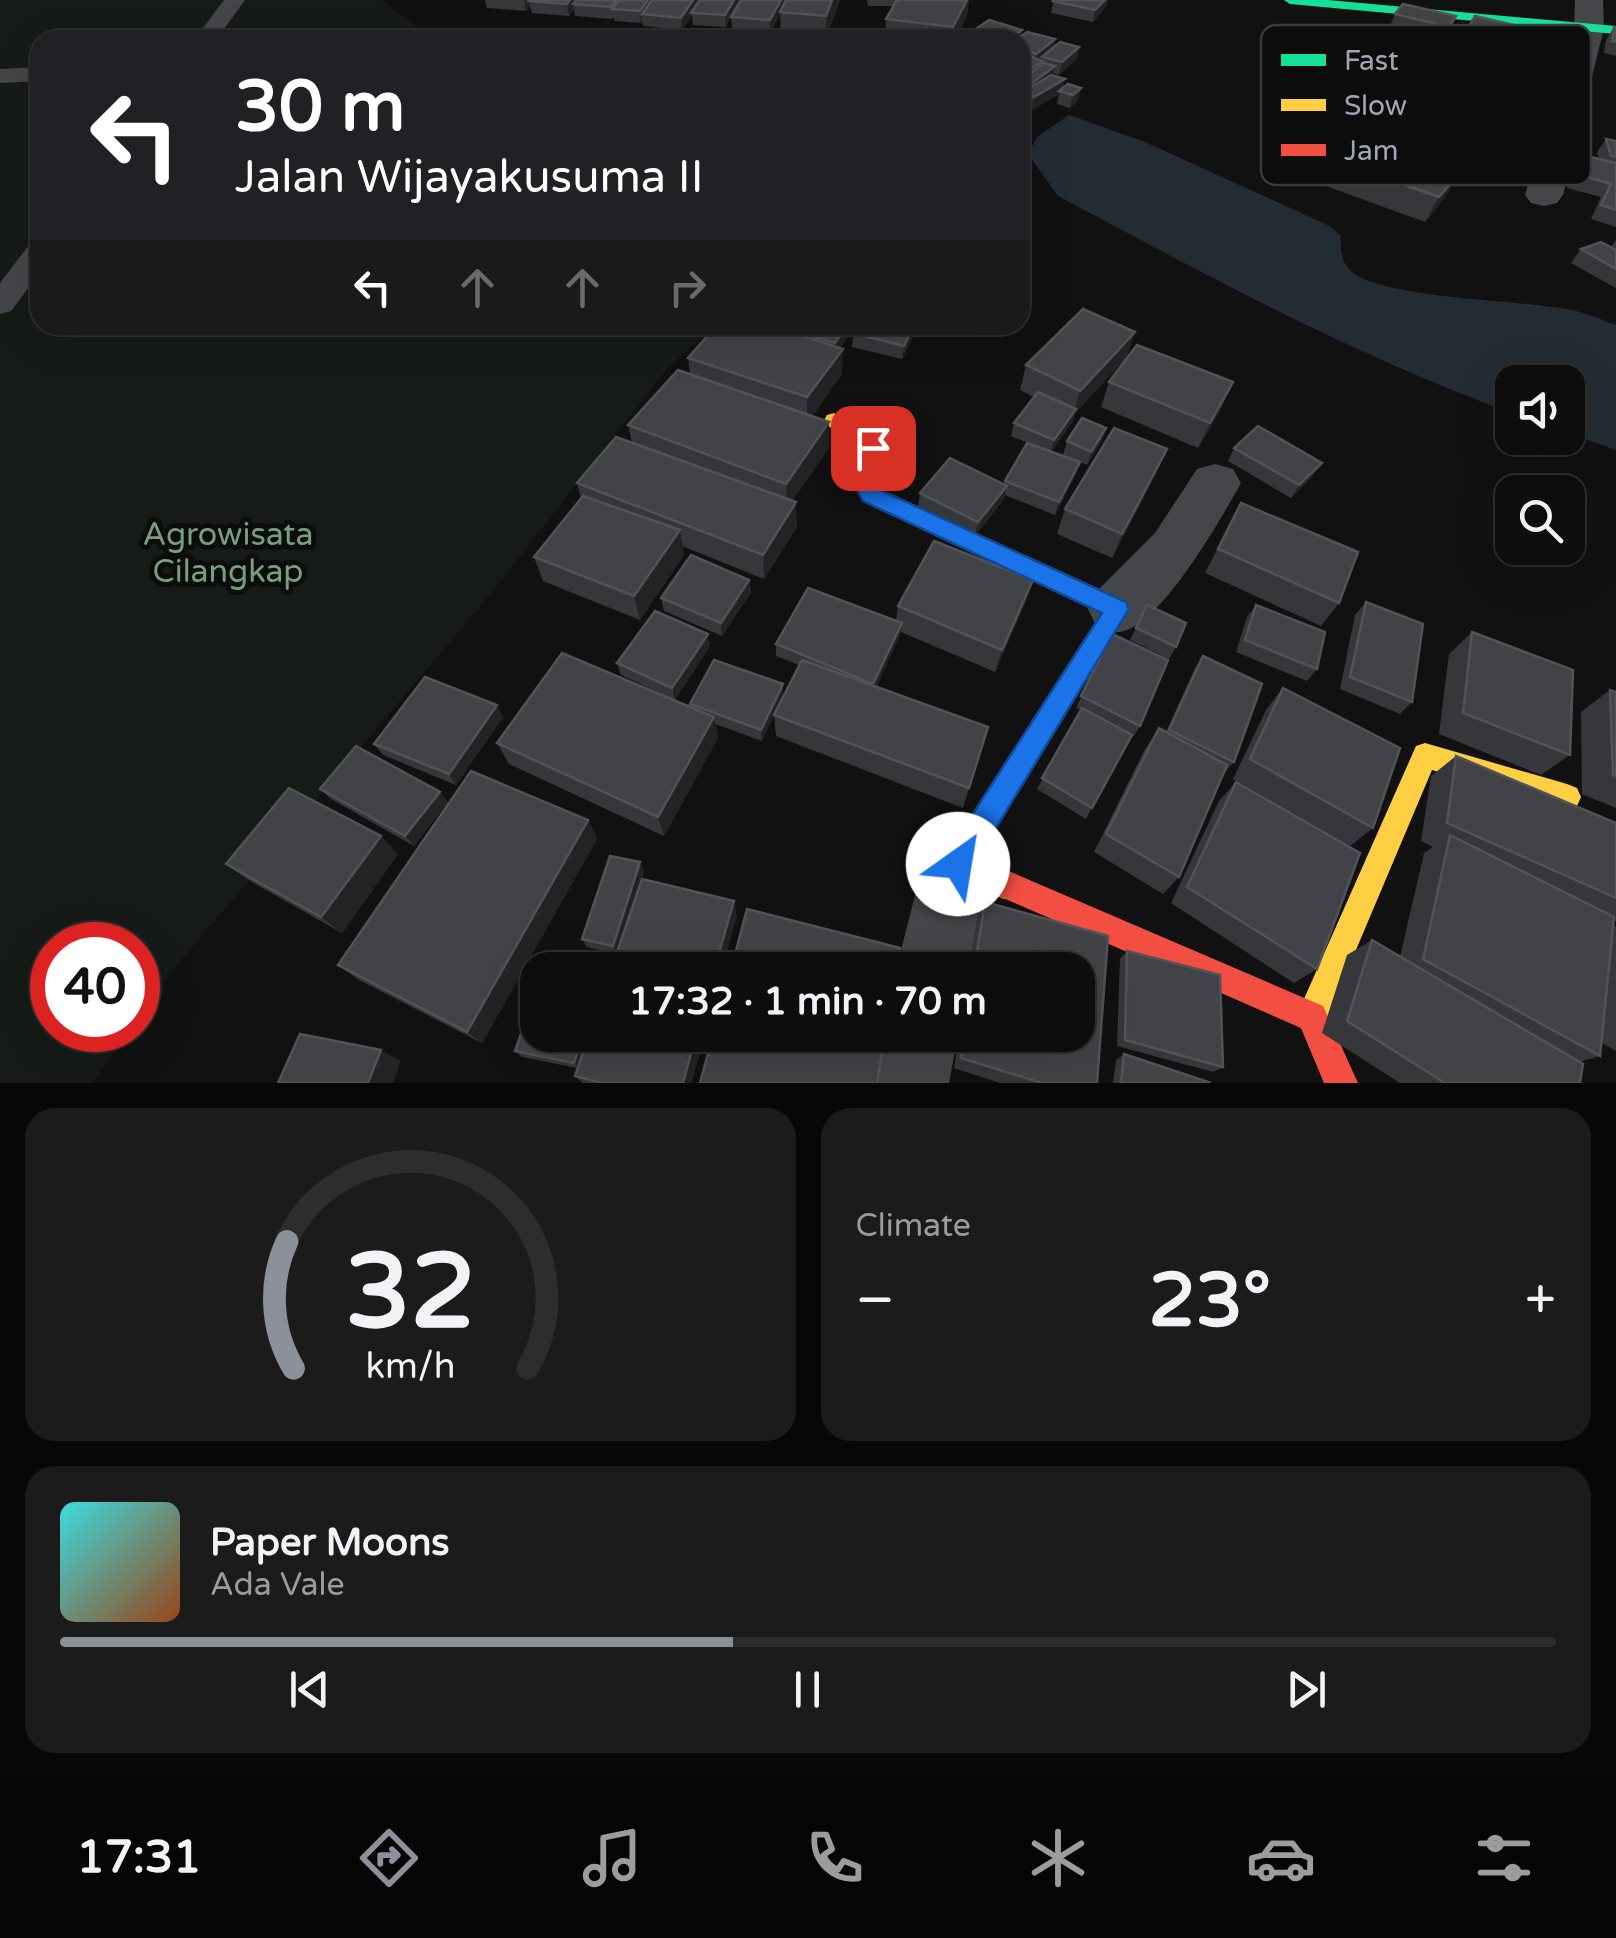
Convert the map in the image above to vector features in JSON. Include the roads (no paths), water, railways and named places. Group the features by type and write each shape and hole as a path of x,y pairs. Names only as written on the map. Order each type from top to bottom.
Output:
{"street":[{"path":"1290,0 1598,19"},
{"path":"1544,195 1547,185"},
{"path":"834,420 873,448 874,456 864,482 870,495 1117,609"},
{"path":"938,952 958,864 1117,609 1176,548 1214,484"},
{"path":"1312,1017 1425,755 1568,797"},
{"path":"958,864 1312,1017 1341,1083"},
{"path":"908,1083 915,1052"}],"lane":[{"path":"212,30 235,0"},
{"path":"0,76 30,74"}],"park label":[{"name":"Agrowisata Cilangkap","path":"228,554"}]}
